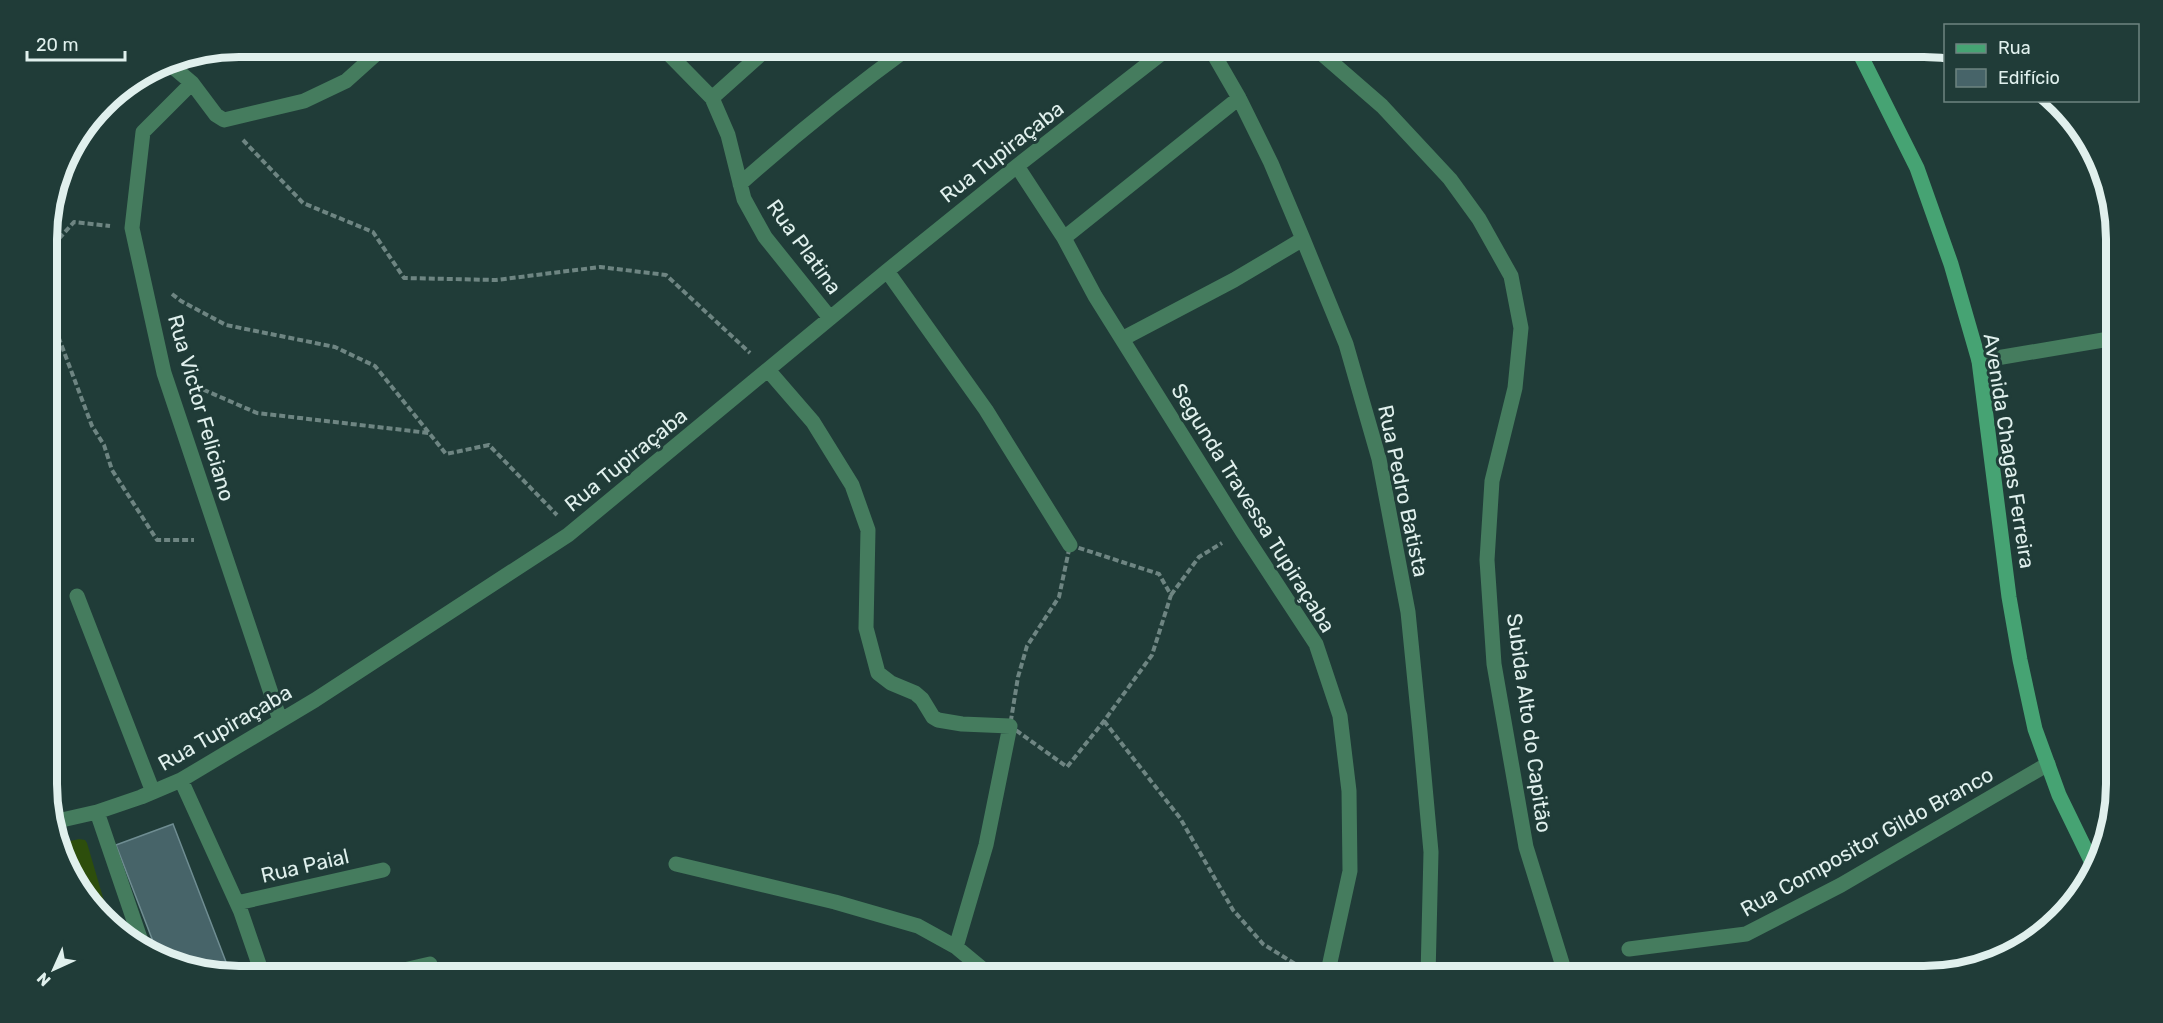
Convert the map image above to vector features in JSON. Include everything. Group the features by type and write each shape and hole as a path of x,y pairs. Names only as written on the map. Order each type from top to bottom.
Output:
{"street":[{"path":"175,69 192,83 216,115 224,120 304,101 346,81 373,57"},
{"name":"Rua Platina","path":"672,57 712,98 728,135 744,199 765,237 830,318"},
{"path":"712,98 758,57"},
{"path":"740,184 800,131 897,57"},
{"name":"Rua Tupiraçaba","path":"61,820 97,812 181,780 280,720 573,531 887,271 1157,57"},
{"name":"Rua Pedro Batista","path":"1215,57 1239,98 1271,163 1346,344 1379,459 1408,612 1431,852 1428,966"},
{"name":"Subida Alto do Capitão","path":"1326,57 1382,106 1450,179 1479,219 1511,276 1521,328 1515,388 1492,481 1487,560 1494,664 1526,847 1563,966"},
{"name":"Avenida Chagas Ferreira","path":"1862,57 1917,168 1985,360 2009,597 2020,660 2035,729 2059,795 2090,858"},
{"name":"Rua Victor Feliciano","path":"192,83 143,132 132,228 164,373 280,720"},
{"path":"1064,238 1239,98"},
{"name":"Segunda Travessa Tupiraçaba","path":"1017,166 1064,238 1095,296 1242,531 1316,644 1340,716 1349,791 1350,871 1329,966"},
{"path":"1122,339 1234,280 1303,239"},
{"path":"887,271 986,410 1070,545"},
{"path":"1985,360 2106,340"},
{"path":"768,370 813,422 852,485 860,507 868,530 866,628 878,673 891,683 915,693 922,699 933,717 938,720 962,724 1010,726 986,845 956,947"},
{"path":"77,596 153,792"},
{"name":"Rua Compositor Gildo Branco","path":"1629,949 1746,934 1841,885 2048,764"},
{"path":"181,780 237,903 259,966"},
{"path":"97,812 139,936"},
{"path":"676,864 835,902 918,926 956,947 979,966"},
{"name":"Rua Paial","path":"237,903 383,870"},
{"path":"421,966 430,964"}],"path":[{"path":"224,120 303,203 373,232 404,278 496,280 600,267 666,275 768,370"},
{"path":"57,241 74,222 132,228"},
{"path":"141,267 181,301 226,325 335,348 375,366 446,454 489,445 573,531"},
{"path":"57,333 92,426 104,446 112,470 157,540 218,540"},
{"path":"164,373 257,413 429,433"},
{"path":"1171,595 1159,574 1070,545 1059,597 1027,646 1018,676 1010,726 1067,767 1152,655 1171,595 1199,556 1242,531"},
{"path":"1104,721 1180,818 1233,910 1263,944 1299,966"}],"green space":[{"path":"79,839 87,843 106,908 81,875 67,842"}],"building":[{"path":"173,824 228,966 203,963 154,945 116,845"}]}
